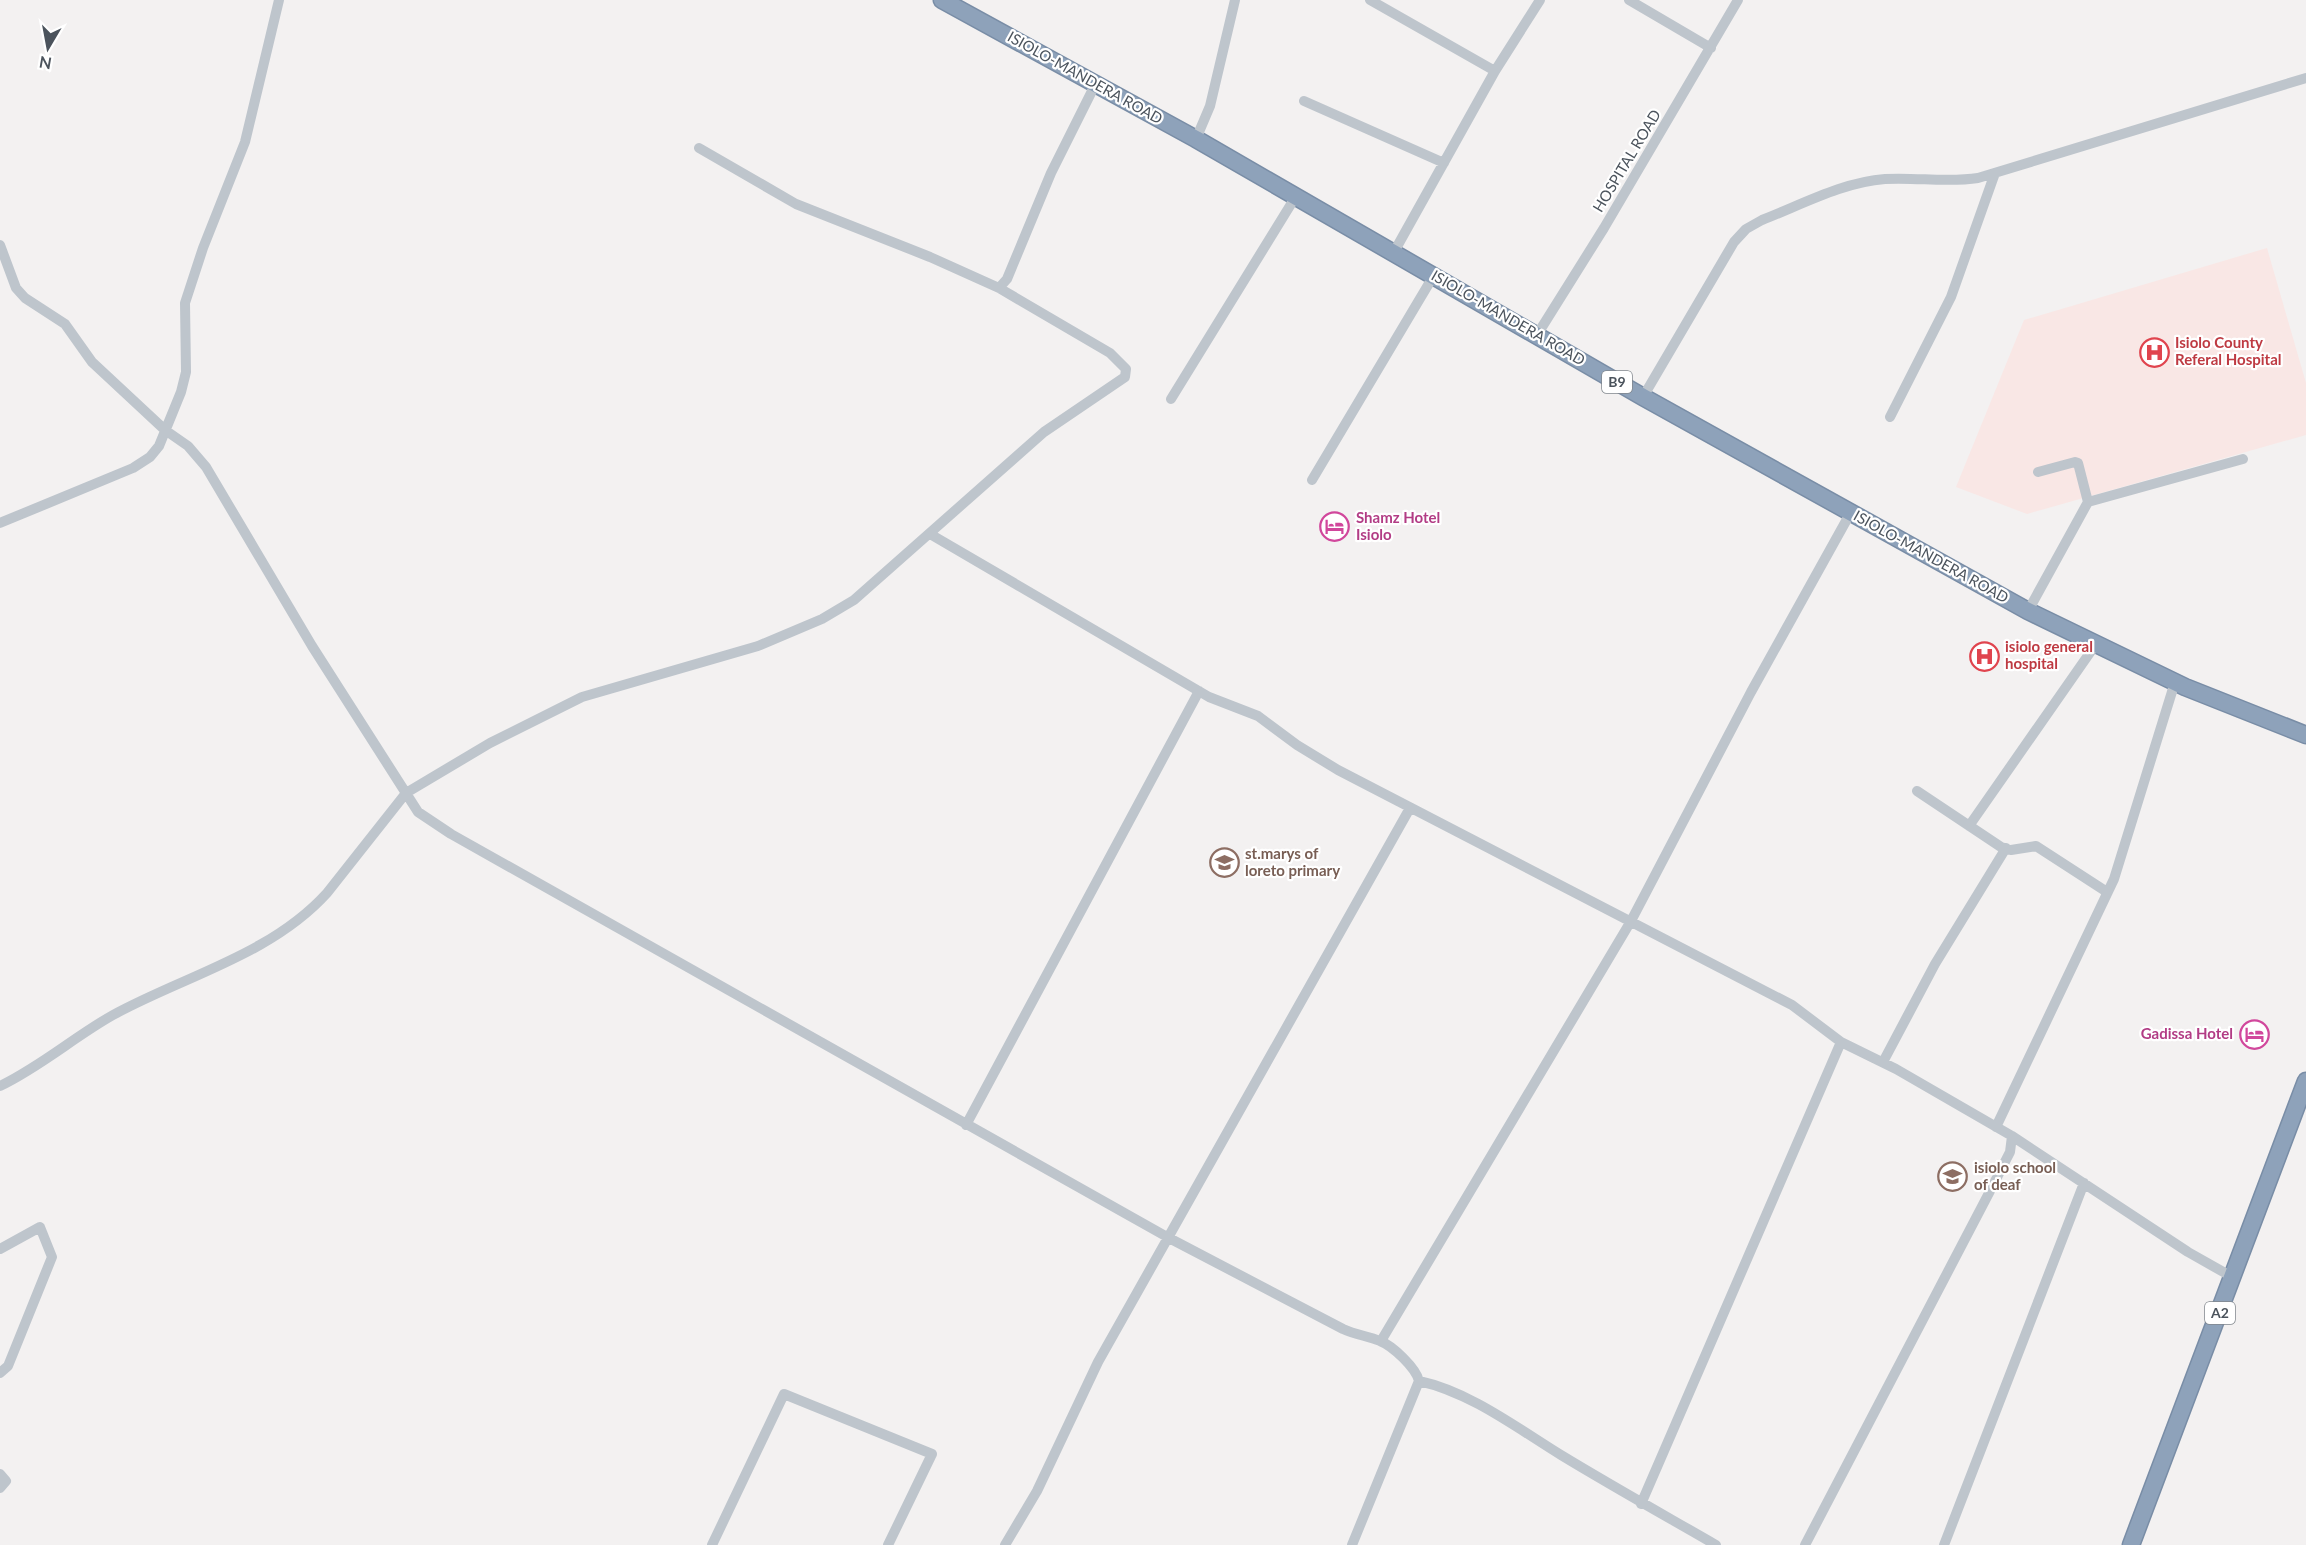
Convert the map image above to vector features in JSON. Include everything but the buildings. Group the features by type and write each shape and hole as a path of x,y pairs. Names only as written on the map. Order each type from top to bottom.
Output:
{"highway":[{"name":"ISIOLO-MANDERA ROAD","path":"942,0 962,5 1643,397 2028,611 2175,682 2306,735"},
{"name":"A2","path":"2132,1545 2306,1081"}],"street":[{"path":"0,523 133,468 150,457 159,446 186,372 185,303 203,248 244,142 279,0"},
{"path":"1196,139 1210,106 1235,0"},
{"path":"1370,0 1495,71"},
{"path":"1394,252 1495,71 1540,0"},
{"path":"1629,0 1711,48"},
{"name":"HOSPITAL ROAD","path":"1537,335 1711,48 1737,0"},
{"path":"1643,397 1734,242 1746,229 1806,203 1864,182 1903,178 1954,182 1995,173 2306,78"},
{"path":"999,288 1007,279 1051,173 1096,83"},
{"path":"1304,101 1444,163"},
{"path":"0,1086 112,1015 227,961 282,930 314,908 406,793 490,743 582,697 735,653 822,619 854,600 1044,432 1121,381 1127,374 1126,369 1110,353 999,288 930,256 796,204 699,148"},
{"path":"1890,417 1951,297 1995,173"},
{"path":"1171,399 1296,196"},
{"path":"0,245 16,288 25,298 65,324 92,362 165,430 188,446 206,467 318,656 418,812 451,834 1169,1238 1343,1329 1361,1337 1381,1341 1406,1362 1419,1382 1446,1388 1489,1411 1641,1504 1716,1545"},
{"path":"1312,480 1434,275"},
{"path":"2088,502 2243,459"},
{"path":"2028,611 2088,502 2078,464 2075,462 2038,472"},
{"path":"1381,1341 1631,921 1751,692 1851,512"},
{"path":"930,534 1200,691 1229,706 1257,716 1311,754 1410,808 1792,1005 1841,1042 1883,1062 2012,1136 2188,1252 2234,1278"},
{"path":"1969,826 2096,644"},
{"path":"1996,1127 2107,892 2175,682"},
{"path":"966,1125 1200,691"},
{"path":"1917,791 2006,848 2036,846 2107,892"},
{"path":"1005,1545 1037,1491 1098,1362 1410,808"},
{"path":"1883,1062 1935,964 2006,848"},
{"path":"1641,1504 1841,1042"},
{"path":"1805,1545 2010,1152 2012,1136"},
{"path":"1944,1545 2084,1183"},
{"path":"0,1249 40,1227 52,1257 8,1366 0,1373"},
{"path":"1352,1545 1419,1382"},
{"path":"712,1545 784,1394 932,1454 888,1545"},
{"path":"0,1474 6,1481 0,1488"}],"shaded area":[{"name":"Isiolo County Referal Hospital","path":"2267,248 2306,383 2306,435 2027,514 1956,487 2024,320"}],"place":[{"name":"Isiolo County Referal Hospital","path":"2154,352"},
{"name":"Shamz Hotel Isiolo","path":"1335,527"},
{"name":"isiolo general hospital","path":"1984,656"},
{"name":"st.marys of loreto primary","path":"1224,863"},
{"name":"Gadissa Hotel","path":"2254,1034"},
{"name":"isiolo school of deaf","path":"1953,1177"}]}
